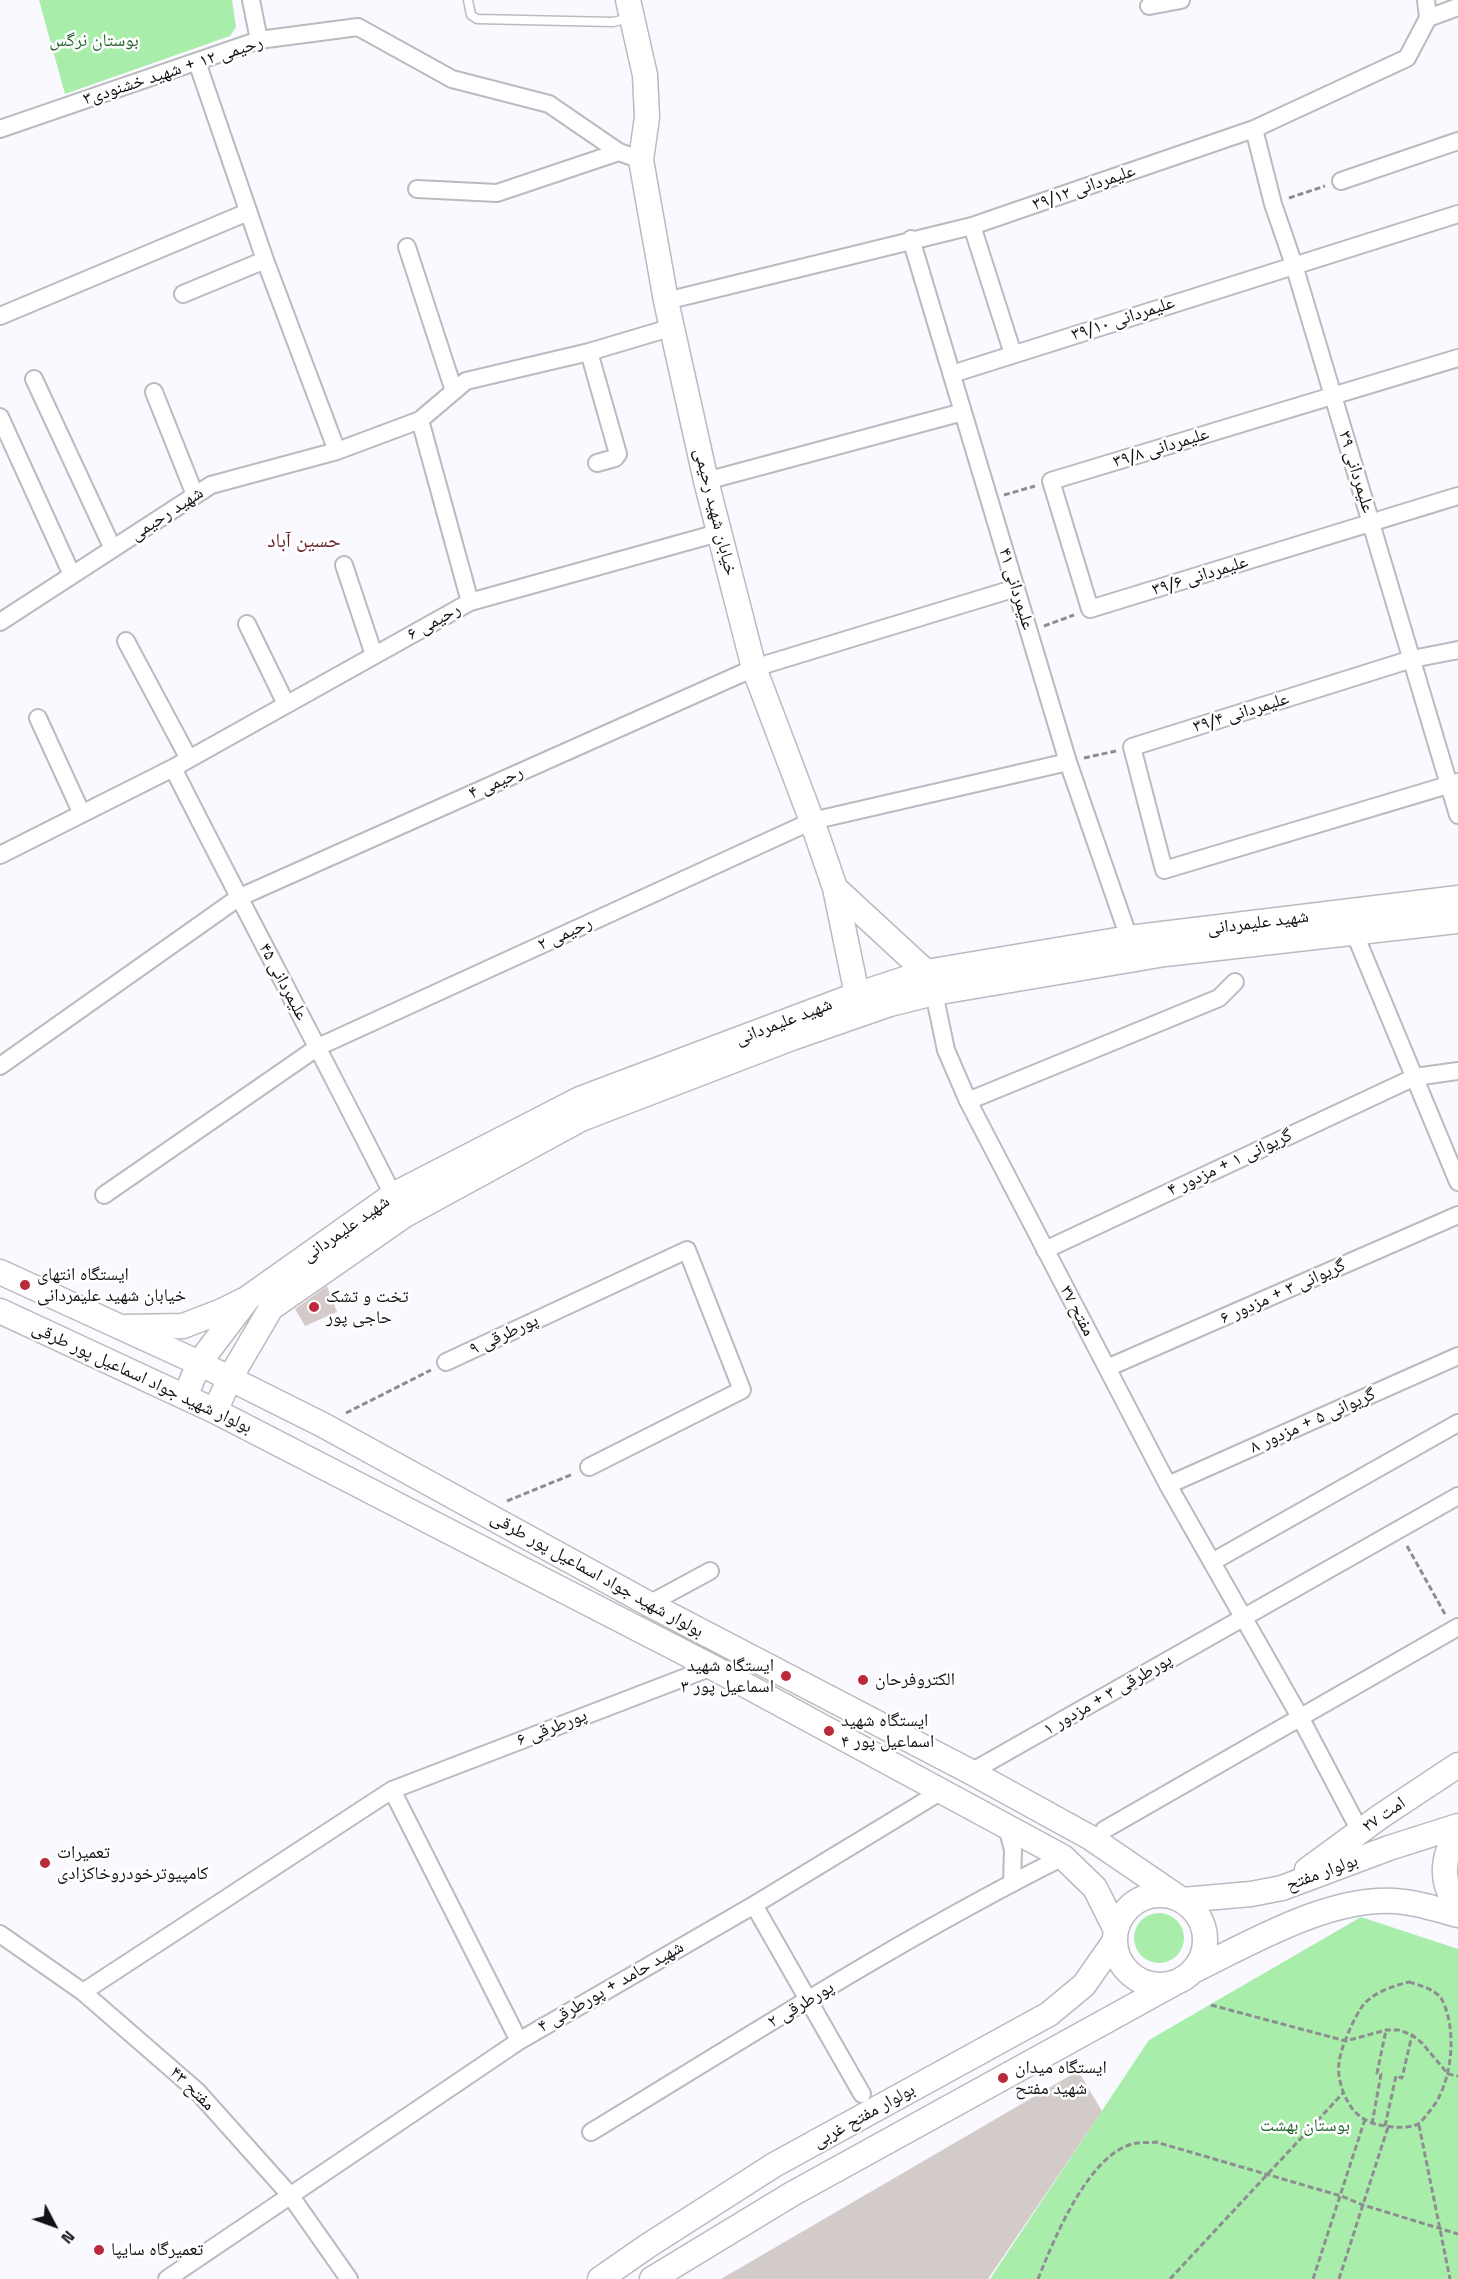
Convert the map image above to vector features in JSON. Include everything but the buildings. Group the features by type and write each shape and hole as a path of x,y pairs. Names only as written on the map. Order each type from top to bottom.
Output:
{"main road":[{"name":"خیابان شهید رحیمی","path":"630,8 645,75 647,117 630,156 673,327 718,533 754,668 835,888 859,1004"},
{"path":"835,888 930,983"},
{"name":"شهید علیمردانی","path":"185,1397 199,1363 249,1297 399,1205 581,1119 859,1004 930,983 1130,949 1165,954 1352,922 1458,898"},
{"name":"شهید علیمردانی","path":"1352,922 1458,921"},
{"name":"شهید علیمردانی","path":"215,1411 230,1378 272,1308 399,1205"},
{"name":"بولوار شهید جواد اسماعیل پور طرقی","path":"0,1272 199,1363 323,1425 649,1604 971,1772 1091,1838 1182,1900"},
{"path":"116,1327 183,1326 222,1311 249,1297"},
{"name":"بولوار شهید جواد اسماعیل پور طرقی","path":"0,1311 215,1411 712,1667 1063,1857 1095,1888 1115,1936"},
{"name":"امت ۲۷","path":"1282,1888 1458,1765"},
{"name":"بولوار مفتح","path":"1182,1900 1251,1894 1282,1888 1389,1848 1458,1826"},
{"path":"1458,1834 1449,1849 1444,1870 1452,1898 1458,1906"},
{"path":"1159,1894 1182,1900 1199,1916 1206,1938 1200,1962 1183,1977 1162,1986 1139,1981 1121,1964 1115,1936 1120,1919 1136,1901 1159,1894"},
{"name":"بولوار مفتح","path":"1183,1977 1273,1932 1326,1911 1367,1902 1403,1901 1458,1915"},
{"name":"بولوار مفتح غربی","path":"600,2279 774,2165 1049,2014 1084,1986 1115,1936"},
{"name":"بولوار مفتح غربی","path":"652,2279 792,2194 1183,1977"}],"street":[{"path":"251,0 259,40"},
{"path":"1149,6 1181,0"},
{"path":"1426,0 1428,18 1458,7"},
{"name":"علیمردانی ۳۹/۱۲","path":"666,301 911,239 972,226 1254,129 1407,57 1428,18"},
{"name":"رحیمی ۱۲ + شهید خشنودی۳","path":"0,129 259,40 358,27 452,79 549,104 630,156"},
{"path":"197,62 265,260 337,451"},
{"name":"علیمردانی ۳۹","path":"1254,129 1273,204 1294,265 1412,659 1453,784 1458,814"},
{"path":"1341,181 1458,141"},
{"path":"417,189 497,193 630,156"},
{"path":"0,316 248,212"},
{"name":"علیمردانی ۳۹/۱۰","path":"952,374 1458,214"},
{"path":"972,226 1013,354"},
{"name":"علیمردانی ۴۱","path":"911,239 1068,762 1130,949"},
{"path":"407,247 454,391"},
{"path":"183,294 265,260"},
{"name":"شهید رحیمی","path":"1,618 212,485 337,451 420,420 466,381 589,352 673,327"},
{"path":"589,352 618,454 615,458 597,463"},
{"name":"علیمردانی ۳۹/۸","path":"1052,481 1458,358"},
{"path":"34,379 113,549"},
{"path":"154,392 195,495"},
{"path":"706,481 963,412"},
{"path":"0,417 72,575"},
{"path":"420,420 470,602"},
{"path":"1052,481 1090,609"},
{"name":"علیمردانی ۳۹/۶","path":"1090,609 1458,496"},
{"name":"رحیمی ۶","path":"0,855 173,768 470,602 718,533"},
{"path":"344,565 374,655"},
{"name":"رحیمی ۴","path":"0,1066 238,898 754,668 1016,588"},
{"path":"247,624 286,704"},
{"path":"126,641 189,759"},
{"name":"علیمردانی ۳۹/۴","path":"1132,747 1412,659 1458,650"},
{"path":"38,718 82,814"},
{"path":"1132,747 1164,870 1453,784"},
{"name":"رحیمی ۲","path":"104,1195 318,1047 812,821 1068,762"},
{"name":"علیمردانی ۴۵","path":"173,768 238,898 399,1205"},
{"path":"1352,922 1458,1182"},
{"path":"968,1101 1219,998 1234,982"},
{"name":"مفتح ۳۷","path":"930,983 946,1050 968,1101 1168,1485 1300,1717 1360,1832"},
{"name":"گریوانی ۱ + مزدور ۴","path":"1045,1250 1415,1077 1458,1071"},
{"name":"گریوانی ۳ + مزدور ۶","path":"1107,1368 1458,1215"},
{"name":"پورطرقی ۹","path":"446,1362 687,1250 742,1390 589,1467"},
{"name":"گریوانی ۵ + مزدور ۸","path":"1168,1485 1458,1356"},
{"path":"1212,1562 1458,1423"},
{"name":"پورطرقی ۳ + مزدور ۱","path":"971,1772 1458,1496"},
{"path":"649,1604 710,1571"},
{"path":"1104,1830 1456,1628"},
{"name":"پورطرقی ۶","path":"83,1992 392,1790 712,1667"},
{"path":"392,1790 519,2041"},
{"name":"شهید حامد + پورطرقی ۴","path":"167,2279 519,2041 754,1905 940,1792"},
{"path":"1007,1827 1013,1850 1012,1882"},
{"name":"پورطرقی ۲","path":"591,2132 808,2000 1012,1882 1063,1857"},
{"path":"754,1905 862,2094"},
{"name":"مفتح ۴۳","path":"0,1934 83,1992 197,2091 290,2195 349,2279"}],"lane":[{"path":"468,0 471,15 477,19 613,22 630,8"}],"path":[{"path":"1273,204 1341,181"},
{"path":"990,500 1052,481"},
{"path":"1029,632 1090,609"},
{"path":"1068,762 1132,747"},
{"path":"323,1425 446,1362"},
{"path":"480,1511 589,1467"},
{"path":"1398,1530 1456,1628"},
{"path":"1409,1982 1423,1986 1441,1997 1453,2023 1453,2053 1448,2074 1445,2088 1435,2106 1418,2124 1404,2127 1387,2126 1372,2124 1354,2112 1347,2101 1340,2081 1339,2062 1346,2041 1365,2004 1388,1988 1409,1982"},
{"path":"1211,2005 1346,2041 1386,2030 1399,2030 1412,2035 1434,2055 1448,2074 1458,2076"},
{"path":"1372,2124 1382,2074 1377,2073 1386,2030"},
{"path":"1339,2279 1387,2126 1396,2076 1402,2078 1412,2035"},
{"path":"1170,2279 1265,2174 1344,2092"},
{"path":"1314,2279 1365,2119"},
{"path":"1418,2124 1450,2279"},
{"path":"1038,2279 1055,2235 1095,2170 1116,2153 1136,2143 1156,2142 1341,2196 1458,2234"}],"green space":[{"name":"بوستان نرگس","path":"39,0 232,0 236,27 230,36 65,94"},
{"path":"1154,1913 1164,1913 1177,1920 1184,1933 1184,1943 1177,1956 1164,1963 1154,1963 1145,1959 1138,1952 1134,1943 1134,1933 1138,1924 1145,1917"},
{"name":"بوستان بهشت","path":"1361,1917 1458,1949 1458,2279 990,2279 1149,2040"}],"place":[{"name":"ایستگاه انتهای خیابان شهید علیمردانی","path":"25,1285"},
{"name":"تخت و تشک حاجی پور","path":"314,1307"},
{"name":"ایستگاه شهید اسماعیل پور ۳","path":"786,1676"},
{"name":"الکتروفرحان","path":"863,1680"},
{"name":"ایستگاه شهید اسماعیل پور ۴","path":"829,1731"},
{"name":"تعمیرات کامپیوترخودروخاکزادی","path":"45,1863"},
{"name":"ایستگاه میدان شهید مفتح","path":"1003,2078"},
{"name":"تعمیرگاه سایپا","path":"99,2250"}],"district":[{"name":"حسین آباد","path":"304,542"}]}
